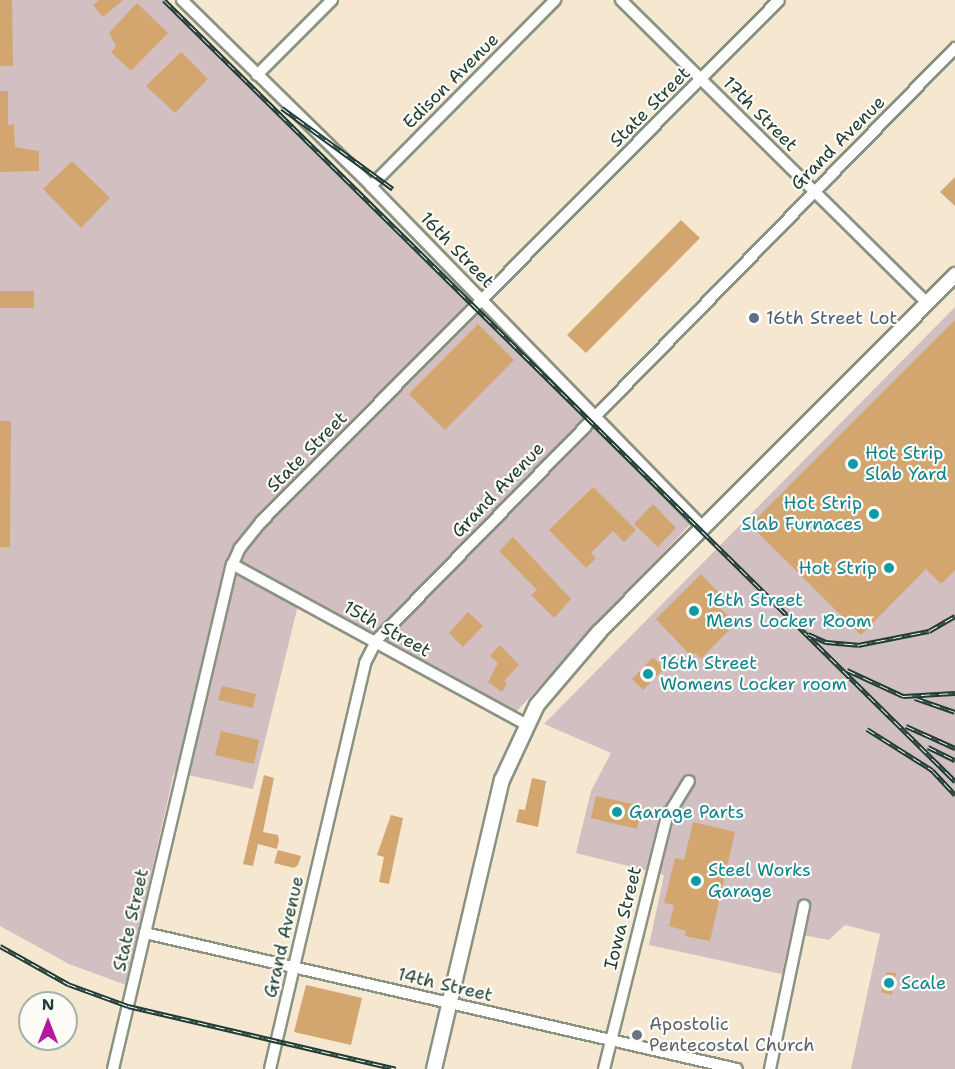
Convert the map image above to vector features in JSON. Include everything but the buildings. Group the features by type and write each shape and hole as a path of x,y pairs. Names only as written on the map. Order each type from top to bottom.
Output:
{"main road":[{"path":"434,1069 502,780 525,724 572,662 955,275"}],"street":[{"name":"16th Street","path":"182,0 371,186 704,528"},
{"path":"257,75 332,0"},
{"name":"Edison Avenue","path":"371,186 555,0"},
{"name":"17th Street","path":"621,0 927,303"},
{"name":"State Street","path":"113,1069 232,564 255,528 779,0"},
{"name":"Grand Avenue","path":"270,1069 365,663 376,641 594,414 955,48"},
{"name":"15th Street","path":"232,564 525,724"},
{"name":"Iowa Street","path":"604,1069 667,817 689,781"},
{"path":"770,1069 804,906"},
{"name":"14th Street","path":"145,933 737,1069"}],"shaded area":[{"path":"0,0 167,0 693,521 516,712 301,593 253,789 174,772 126,985 69,964 0,926"},
{"path":"955,307 955,1069 851,1069 880,934 845,925 829,940 791,933 782,974 649,945 664,875 576,853 591,791 611,753 544,724"}],"railway":[{"path":"164,0 955,781"},
{"path":"282,108 393,189"},
{"path":"808,634 826,642 858,645 929,631 955,616"},
{"path":"847,670 903,696 955,693"},
{"path":"915,698 955,712"},
{"path":"906,726 955,748"},
{"path":"867,729 932,770 955,795"},
{"path":"928,747 955,760"},
{"path":"0,946 68,984 128,1006 396,1069"}],"place":[{"name":"16th Street Lot","path":"754,318"},
{"name":"Hot Strip Slab Yard","path":"853,464"},
{"name":"Hot Strip Slab Furnaces","path":"874,514"},
{"name":"Hot Strip","path":"889,568"},
{"name":"16th Street Mens Locker Room","path":"694,611"},
{"name":"16th Street Womens Locker room","path":"648,674"},
{"name":"Garage Parts","path":"617,812"},
{"name":"Steel Works Garage","path":"696,881"},
{"name":"Scale","path":"889,983"},
{"name":"Apostolic Pentecostal Church","path":"637,1035"}]}
